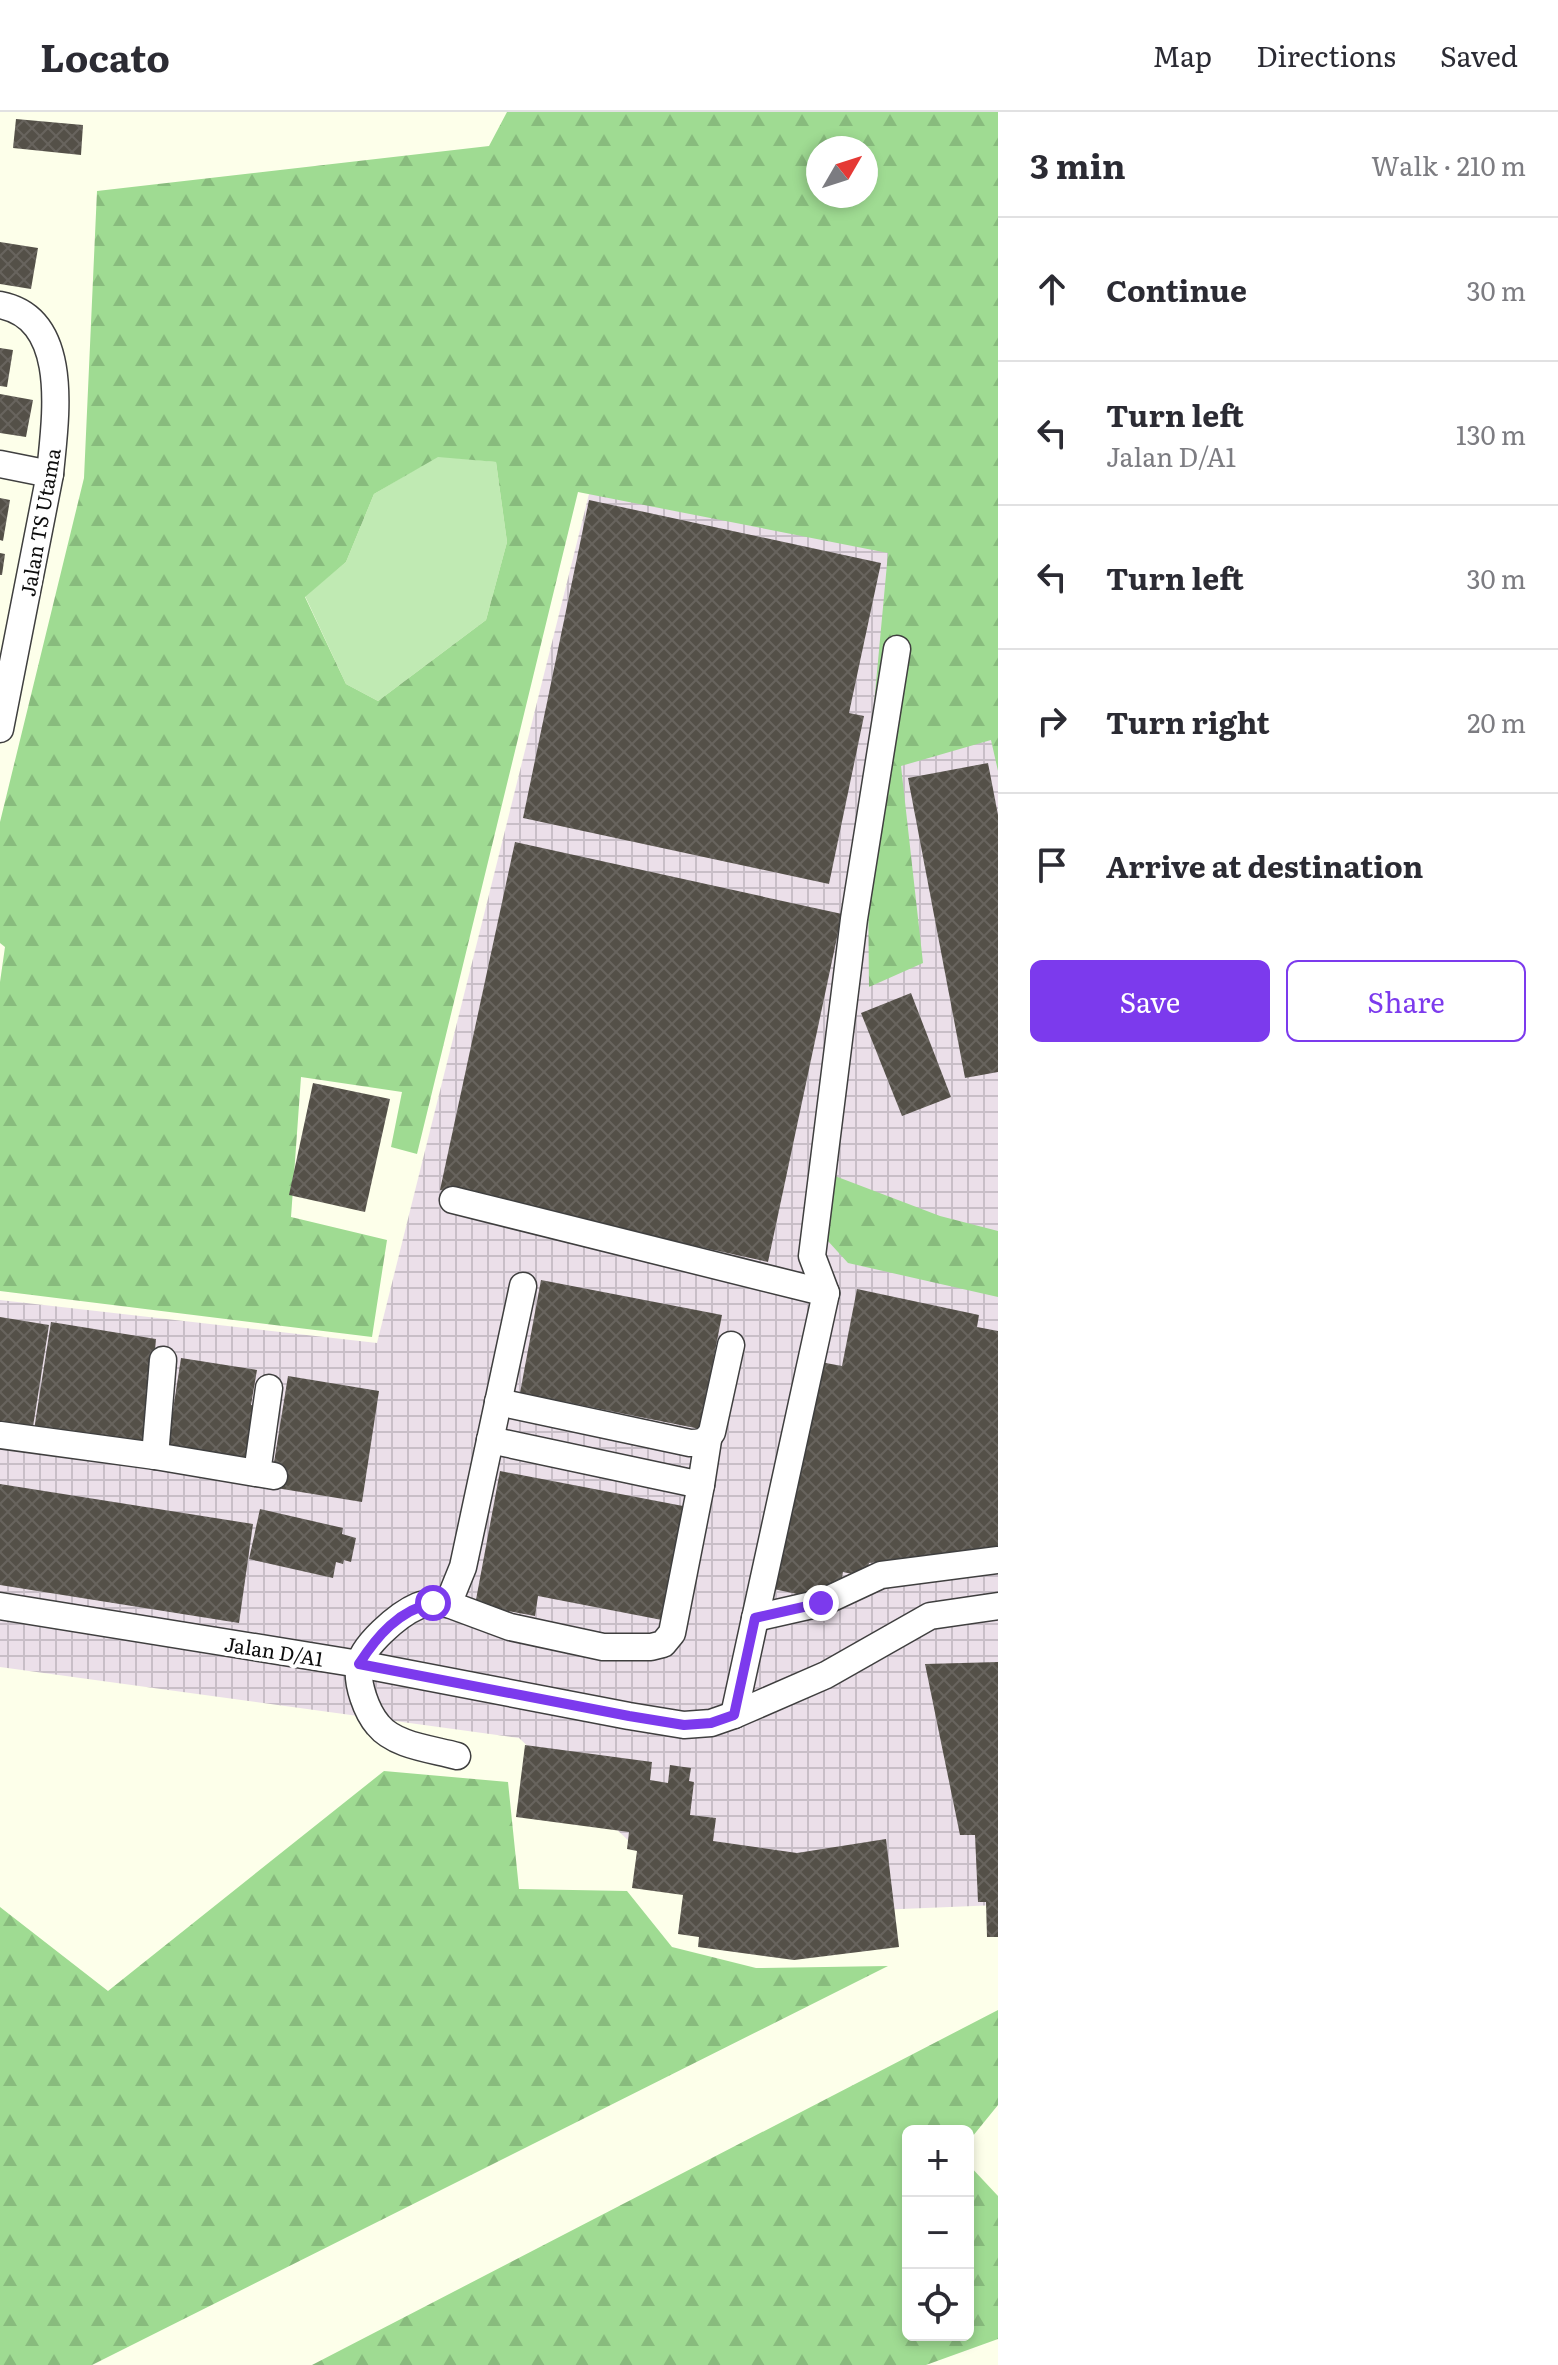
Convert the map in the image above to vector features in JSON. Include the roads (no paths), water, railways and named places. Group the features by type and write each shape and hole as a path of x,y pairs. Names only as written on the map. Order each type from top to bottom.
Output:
{"street":[{"name":"Jalan TS Utama","path":"0,305 20,310 31,318 48,347 53,369 54,431 50,474 10,628 0,729"},
{"path":"0,464 50,474"},
{"path":"734,1715 826,1293 812,1256 854,919 897,649"},
{"path":"453,1200 826,1293"},
{"path":"448,1604 463,1567 523,1286"},
{"path":"457,1756 403,1742 378,1726 360,1687 359,1664 375,1639 417,1606 433,1603 448,1604 510,1627 603,1647 663,1644 672,1633 708,1440 731,1345"},
{"path":"155,1456 163,1360"},
{"path":"0,1435 265,1475 269,1388"},
{"path":"498,1402 690,1443 708,1440"},
{"path":"490,1440 701,1485"},
{"path":"755,1618 821,1603 881,1575 998,1560"},
{"name":"Jalan D/A1","path":"0,1606 359,1664 684,1725 711,1723 734,1715 826,1675 930,1616 998,1606"}]}
